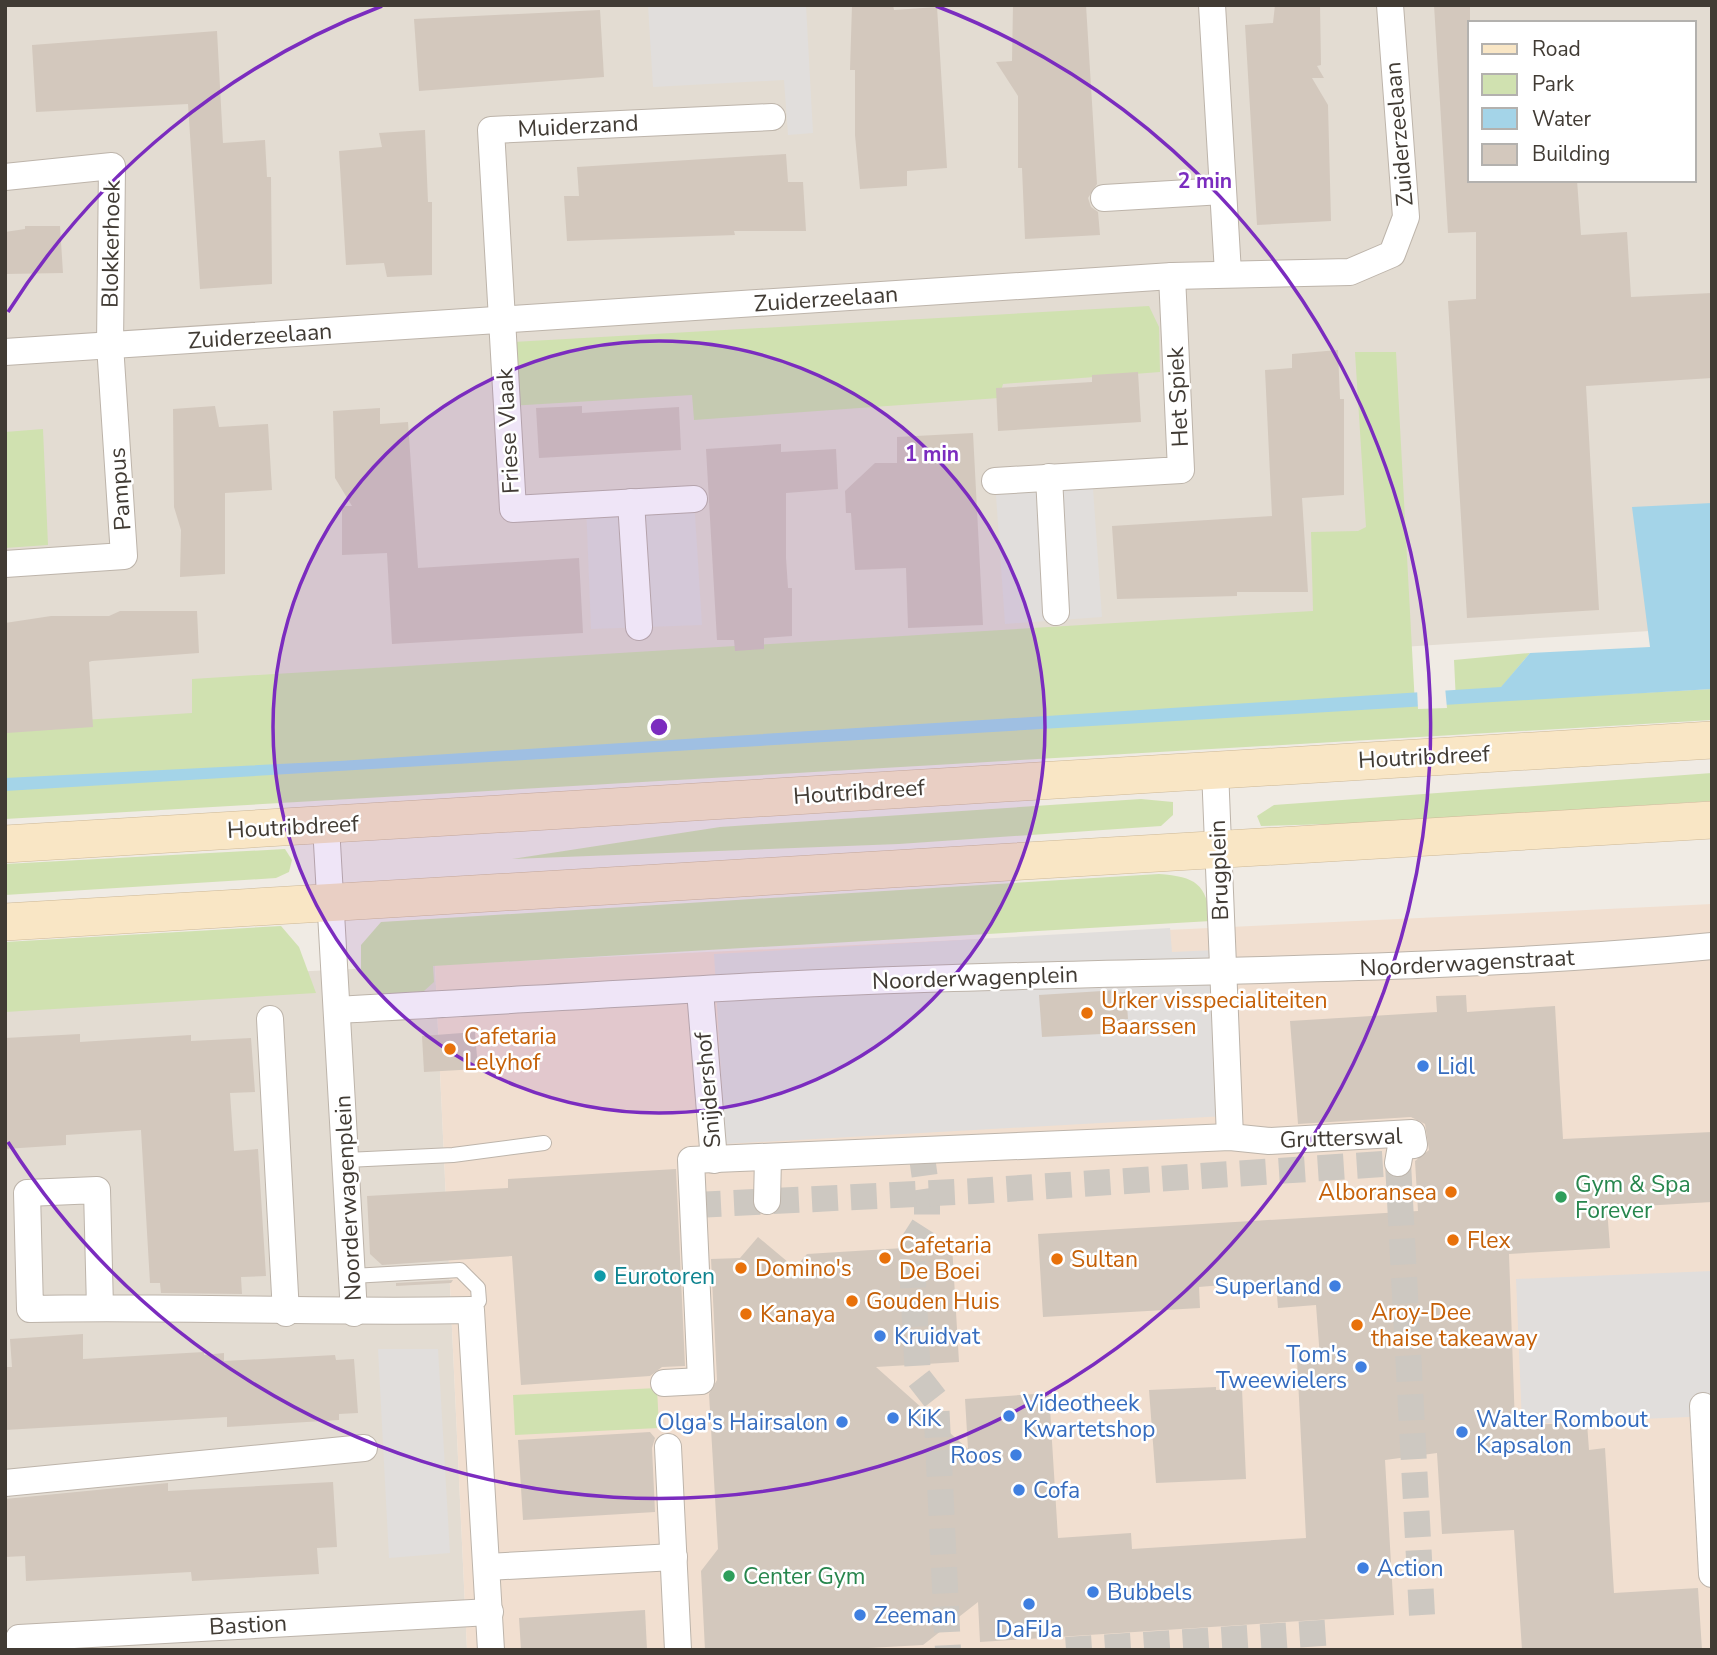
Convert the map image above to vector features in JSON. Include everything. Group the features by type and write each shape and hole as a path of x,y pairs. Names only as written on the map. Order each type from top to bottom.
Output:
{"main road":[{"name":"Houtribdreef","path":"5,844 1712,740"},
{"path":"5,922 1712,820"}],"street":[{"path":"1212,5 1228,273"},
{"name":"Zuiderzeelaan","path":"5,352 1172,276 1350,272 1392,254 1406,217 1390,5"},
{"name":"Muiderzand","path":"501,320 491,130 772,117"},
{"name":"Blokkerhoek","path":"5,177 112,166 110,345"},
{"path":"1104,198 1223,191"},
{"name":"Het Spiek","path":"995,481 1181,470 1172,276"},
{"name":"Friese Vlaak","path":"501,320 513,509 694,499"},
{"name":"Pampus","path":"5,564 124,556 110,345"},
{"path":"1049,477 1056,612"},
{"path":"631,502 639,627"},
{"name":"Brugplein","path":"1215,770 1223,970"},
{"name":"Noorderwagenplein","path":"326,826 354,1313 475,1306"},
{"name":"Noorderwagenstraat","path":"1223,970 1364,968 1608,956 1712,946"},
{"path":"714,1160 1230,1136 1223,970"},
{"name":"Noorderwagenplein","path":"338,1010 946,978 1223,970"},
{"name":"Snijdershof","path":"664,1383 701,1381 691,1160 714,1160 700,991"},
{"path":"270,1019 286,1313"},
{"name":"Grutterswal","path":"1230,1136 1269,1141 1412,1133 1414,1145 1401,1146 1398,1163"},
{"path":"767,1201 768,1157"},
{"path":"100,1308 97,1190 27,1194 30,1309 354,1313"},
{"path":"475,1306 491,1650"},
{"path":"1703,1406 1712,1574"},
{"path":"668,1447 678,1650"},
{"path":"5,1483 363,1448"},
{"path":"487,1567 674,1557"},
{"name":"Bastion","path":"20,1650 19,1637 490,1612"}],"lane":[{"path":"346,1160 453,1155 544,1143"},
{"path":"352,1276 460,1270 478,1289 475,1306"}],"shaded area":[{"path":"5,5 1712,5 1712,627 5,737"},
{"path":"648,5 806,5 813,133 788,135 784,80 653,87"},
{"path":"1092,474 1102,617 1005,624 995,481"},
{"path":"694,499 702,625 591,629 586,504"},
{"path":"1712,904 1712,1650 467,1650 435,965"},
{"path":"1170,928 1172,952 1216,950 1225,1116 725,1144 714,954"},
{"path":"435,965 467,1650 5,1650 5,986"},
{"path":"1712,1271 1712,1416 1522,1424 1516,1279"},
{"path":"378,1349 438,1349 450,1553 389,1558"}],"green space":[{"path":"1149,306 1159,327 1160,372 1003,384 999,398 694,420 692,395 509,406 513,342"},
{"path":"1355,352 1396,352 1415,705 1456,702 1454,660 1530,653 1490,701 1712,689 1712,720 5,819 5,725 192,713 192,679 1313,611 1311,532 1358,531 1366,527"},
{"path":"43,429 48,545 5,548 5,432"},
{"path":"1712,773 1712,801 1366,823 1261,826 1257,816 1274,805"},
{"path":"1141,799 1173,802 1173,815 1161,826 899,844 512,859 720,827"},
{"path":"285,849 292,860 289,872 276,878 5,895 5,864"},
{"path":"1159,874 1182,877 1197,884 1206,898 1211,921 433,966 434,982 415,999 380,995 361,970 361,945 381,922"},
{"path":"281,926 299,947 316,993 5,1012 5,942"},
{"path":"657,1388 659,1428 515,1435 513,1395"}],"water":[{"path":"1712,503 1712,689 5,791 5,778 339,761 1501,687 1530,653 1650,647 1632,507"}],"pier":[{"path":"1445,687 1447,708 1418,709 1417,688"}],"building":[{"path":"852,5 893,5 894,10 937,7 947,168 907,171 907,186 860,189 855,135 855,70 850,70"},
{"path":"1013,5 1086,5 1097,184 1088,198 1091,207 1098,212 1100,235 1025,239 1022,168 1018,168 1018,96 996,62 1012,61"},
{"path":"1275,5 1320,5 1321,65 1317,66 1324,78 1312,78 1328,105 1331,221 1257,225 1245,25 1273,23"},
{"path":"1434,5 1470,5 1468,182 1577,182 1581,235 1627,232 1631,297 1712,293 1712,378 1586,386 1599,610 1467,618 1448,301 1476,299 1476,232 1448,233"},
{"path":"600,10 604,77 419,91 414,19"},
{"path":"217,31 223,143 265,140 267,177 271,177 272,284 200,289 188,104 36,112 32,45"},
{"path":"425,130 428,202 432,202 432,275 387,277 384,263 346,265 339,151 382,147 379,133"},
{"path":"786,154 788,182 803,182 806,231 734,231 735,235 567,241 564,196 579,196 577,167"},
{"path":"25,226 60,226 63,273 5,274 5,232 25,229"},
{"path":"1338,350 1340,399 1344,399 1344,495 1302,498 1308,592 1237,592 1237,596 1117,599 1112,526 1272,516 1265,370 1292,368 1292,354"},
{"path":"1138,372 1141,422 998,431 996,388 1092,382 1092,375"},
{"path":"215,406 219,427 268,424 272,490 225,493 225,574 180,577 181,530 174,507 173,409"},
{"path":"582,406 582,413 679,407 681,450 539,458 536,408"},
{"path":"380,408 380,424 408,422 418,568 579,558 583,633 392,644 387,553 342,555 342,506 352,506 335,478 333,411"},
{"path":"973,433 983,625 908,628 906,568 855,570 851,513 846,513 845,491 875,463 897,463 897,437"},
{"path":"781,444 781,452 836,449 838,489 786,493 786,558 788,588 792,588 792,636 764,638 764,649 735,651 734,640 717,640 706,449"},
{"path":"120,611 197,611 199,653 89,662 93,727 7,733 5,623 51,616 109,616"},
{"path":"1118,990 1118,993 1126,992 1128,1019 1120,1019 1121,1033 1042,1037 1039,995"},
{"path":"1466,995 1467,1012 1555,1006 1563,1139 1712,1132 1712,1202 1607,1208 1610,1248 1509,1254 1515,1425 1587,1423 1589,1450 1605,1448 1614,1593 1698,1588 1702,1650 1522,1650 1514,1530 1442,1534 1437,1453 1385,1460 1394,1615 980,1642 978,1602 923,1645 832,1650 705,1650 701,1571 718,1549 709,1394 717,1380 711,1259 740,1258 758,1237 795,1268 807,1254 952,1245 959,1362 876,1367 968,1449 965,1399 1049,1393 1058,1538 1131,1533 1132,1549 1306,1538 1297,1359 1320,1358 1316,1305 1278,1308 1276,1282 1257,1282 1199,1287 1200,1308 1043,1317 1038,1234 1418,1211 1415,1161 1429,1150 1425,1124 1411,1117 1298,1124 1290,1021 1437,1012 1436,996"},
{"path":"475,1032 478,1069 424,1072 422,1036"},
{"path":"80,1034 80,1042 191,1035 191,1041 251,1038 255,1092 230,1093 234,1151 258,1149 266,1276 241,1277 242,1294 161,1293 160,1283 150,1283 141,1130 66,1135 66,1145 5,1149 5,1038"},
{"name":"Eurotoren","path":"676,1169 685,1366 662,1367 650,1376 521,1385 512,1256 382,1265 370,1254 367,1196 508,1188 508,1179"},
{"path":"453,1280 451,1283 396,1286 396,1283"},
{"path":"83,1334 83,1359 204,1352 204,1355 224,1353 224,1361 335,1355 336,1360 354,1359 358,1413 339,1414 339,1420 227,1427 227,1417 5,1430 5,1367 12,1367 10,1339"},
{"path":"1216,1387 1216,1390 1242,1389 1246,1479 1156,1483 1149,1390"},
{"path":"650,1432 655,1438 652,1448 655,1512 523,1520 518,1440"},
{"path":"333,1482 337,1547 317,1548 319,1574 192,1581 191,1572 26,1581 25,1556 5,1557 5,1499 168,1483 168,1491"},
{"path":"645,1610 647,1650 521,1650 519,1618"}],"tunnel":[{"path":"921,1150 927,1193 927,1221 911,1246 918,1377 936,1400 948,1650"},
{"path":"695,1205 975,1191 1398,1163 1422,1615"},
{"path":"1066,1650 1338,1632"}],"place":[{"name":"Urker visspecialiteiten Baarssen","path":"1087,1013"},
{"name":"Cafetaria Lelyhof","path":"450,1049"},
{"name":"Lidl","path":"1423,1066"},
{"name":"Alboransea","path":"1451,1192"},
{"name":"Gym & Spa Forever","path":"1561,1197"},
{"name":"Flex","path":"1453,1240"},
{"name":"Cafetaria De Boei","path":"885,1258"},
{"name":"Sultan","path":"1057,1259"},
{"name":"Domino's","path":"741,1268"},
{"name":"Eurotoren","path":"600,1276"},
{"name":"Superland","path":"1335,1286"},
{"name":"Gouden Huis","path":"852,1301"},
{"name":"Kanaya","path":"746,1314"},
{"name":"Aroy-Dee thaise takeaway","path":"1357,1325"},
{"name":"Kruidvat","path":"880,1336"},
{"name":"Tom's Tweewielers","path":"1361,1367"},
{"name":"Videotheek Kwartetshop","path":"1009,1416"},
{"name":"KiK","path":"893,1418"},
{"name":"Olga's Hairsalon","path":"842,1422"},
{"name":"Walter Rombout Kapsalon","path":"1462,1432"},
{"name":"Roos","path":"1016,1455"},
{"name":"Cofa","path":"1019,1490"},
{"name":"Action","path":"1363,1568"},
{"name":"Center Gym","path":"729,1576"},
{"name":"Bubbels","path":"1093,1592"},
{"name":"DaFiJa","path":"1029,1604"},
{"name":"Zeeman","path":"860,1615"}]}
